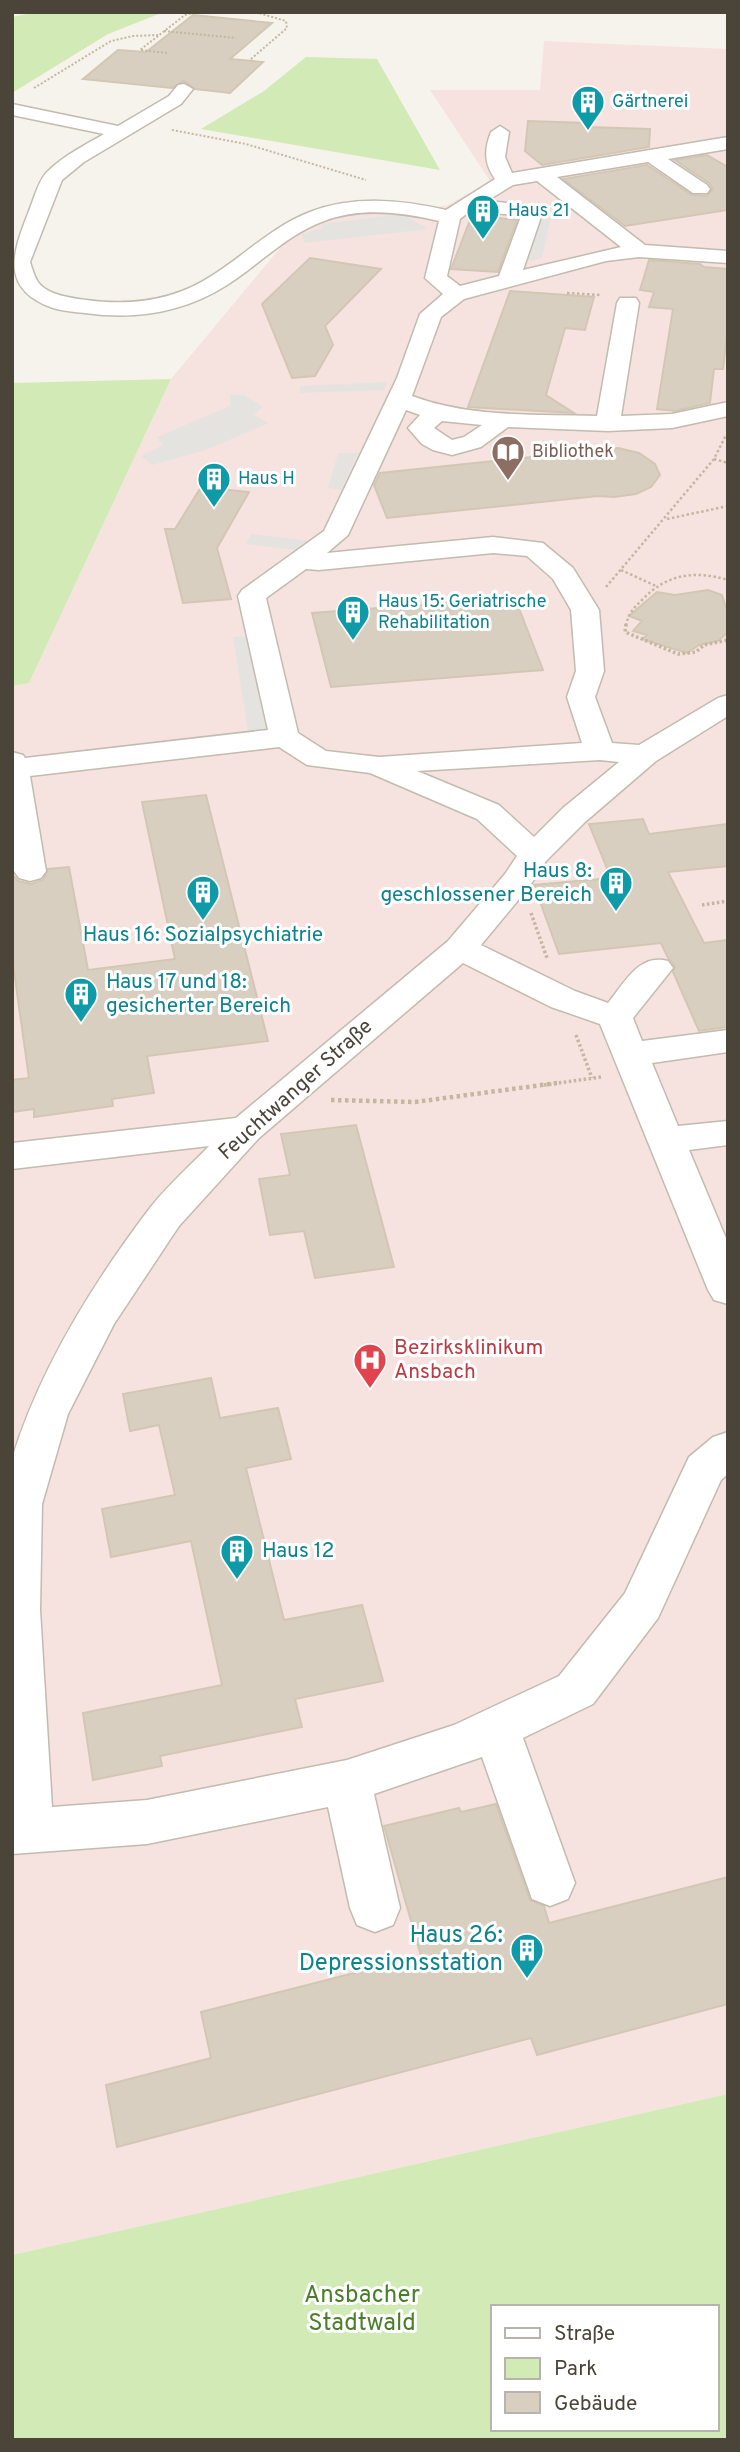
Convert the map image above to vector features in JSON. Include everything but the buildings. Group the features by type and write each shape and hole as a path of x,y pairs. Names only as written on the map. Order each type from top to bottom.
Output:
{"lane":[{"path":"184,89 175,100 77,158 54,177 19,262 29,287 59,303 117,311 173,304 219,281 288,229 320,215 359,207 458,211 520,209 531,217 508,281"},
{"path":"12,109 129,128"},
{"path":"500,132 493,151 498,170 506,180"},
{"path":"456,294 436,278 458,211 506,180 728,143"},
{"path":"653,157 701,189"},
{"path":"542,175 639,251"},
{"path":"284,737 253,596 335,535 400,399 431,314 456,294 605,255 639,251 728,257"},
{"path":"608,424 628,303"},
{"path":"400,399 436,413 420,428 429,439 464,447 479,441 502,419 608,424 672,421 728,409"},
{"path":"300,560 319,562 493,545 534,549 564,574 585,610 590,671 581,697 600,751"},
{"name":"Feuchtwanger Straße","path":"21,1832 17,1610 20,1504 47,1414 97,1317 165,1216 246,1129 460,948 518,880 534,855 573,815 645,755 728,704"},
{"path":"30,871 13,765 284,737 318,759 376,765 600,751 645,755"},
{"path":"376,765 488,812 534,855"},
{"path":"460,948 563,999 615,1017 728,1290"},
{"path":"615,1017 656,968"},
{"path":"633,1063 728,1041"},
{"path":"12,1156 246,1129"},
{"path":"665,1140 728,1133"},
{"path":"21,1832 147,1822 347,1782 467,1742 576,1690 642,1605 704,1469 728,1449"},
{"path":"496,1728 550,1883"},
{"path":"347,1782 375,1908"}],"path":[{"path":"167,53 141,50 185,15 197,12"},
{"path":"251,59 287,28 286,21 255,12"},
{"path":"163,31 236,38"},
{"path":"34,88 111,41 133,36 158,35"},
{"path":"129,128 246,145 369,181"},
{"path":"585,610 715,459 728,432"},
{"path":"715,459 728,463"},
{"path":"665,519 728,506"},
{"path":"621,570 656,586"},
{"path":"728,580 715,576 683,574 656,586 628,615 625,632 678,654 696,652 704,645 728,640"},
{"path":"702,905 728,901"},
{"path":"282,1100 415,1102 633,1063"}],"shaded area":[{"name":"Bezirksklinikum Ansbach","path":"544,41 728,49 728,2094 12,2255 12,686 29,683 171,379 290,236 311,225 349,215 387,211 407,213 448,205 490,181 430,90 540,90"},
{"path":"402,214 428,229 304,243 302,234 322,228 321,224"},
{"path":"551,218 542,258 525,262 535,220"},
{"path":"387,382 384,390 299,393 301,386"},
{"path":"230,395 244,395 263,407 254,415 269,423 206,450 152,465 141,456 163,445 157,437 230,406"},
{"path":"338,453 358,453 341,490 328,488"},
{"path":"251,534 309,541 303,551 245,544"},
{"path":"255,636 272,730 248,732 233,637"}],"green space":[{"path":"36,12 164,12 108,34 12,93 12,17"},
{"path":"306,57 377,59 440,170 201,129 264,91"},
{"path":"171,379 29,683 12,686 12,383"},
{"name":"Ansbacher Stadtwald","path":"728,2094 728,2440 12,2440 12,2255"}],"place":[{"name":"Gärtnerei","path":"588,132"},
{"name":"Haus 21","path":"483,241"},
{"name":"Bibliothek","path":"508,482"},
{"name":"Haus H","path":"214,509"},
{"name":"Haus 15: Geriatrische Rehabilitation","path":"353,642"},
{"name":"Haus 8: geschlossener Bereich","path":"616,913"},
{"name":"Haus 16: Sozialpsychiatrie","path":"203,922"},
{"name":"Haus 17 und 18: gesicherter Bereich","path":"81,1024"},
{"name":"Bezirksklinikum Ansbach","path":"370,1390"},
{"name":"Haus 12","path":"237,1581"},
{"name":"Haus 26: Depressionsstation","path":"527,1980"}]}
